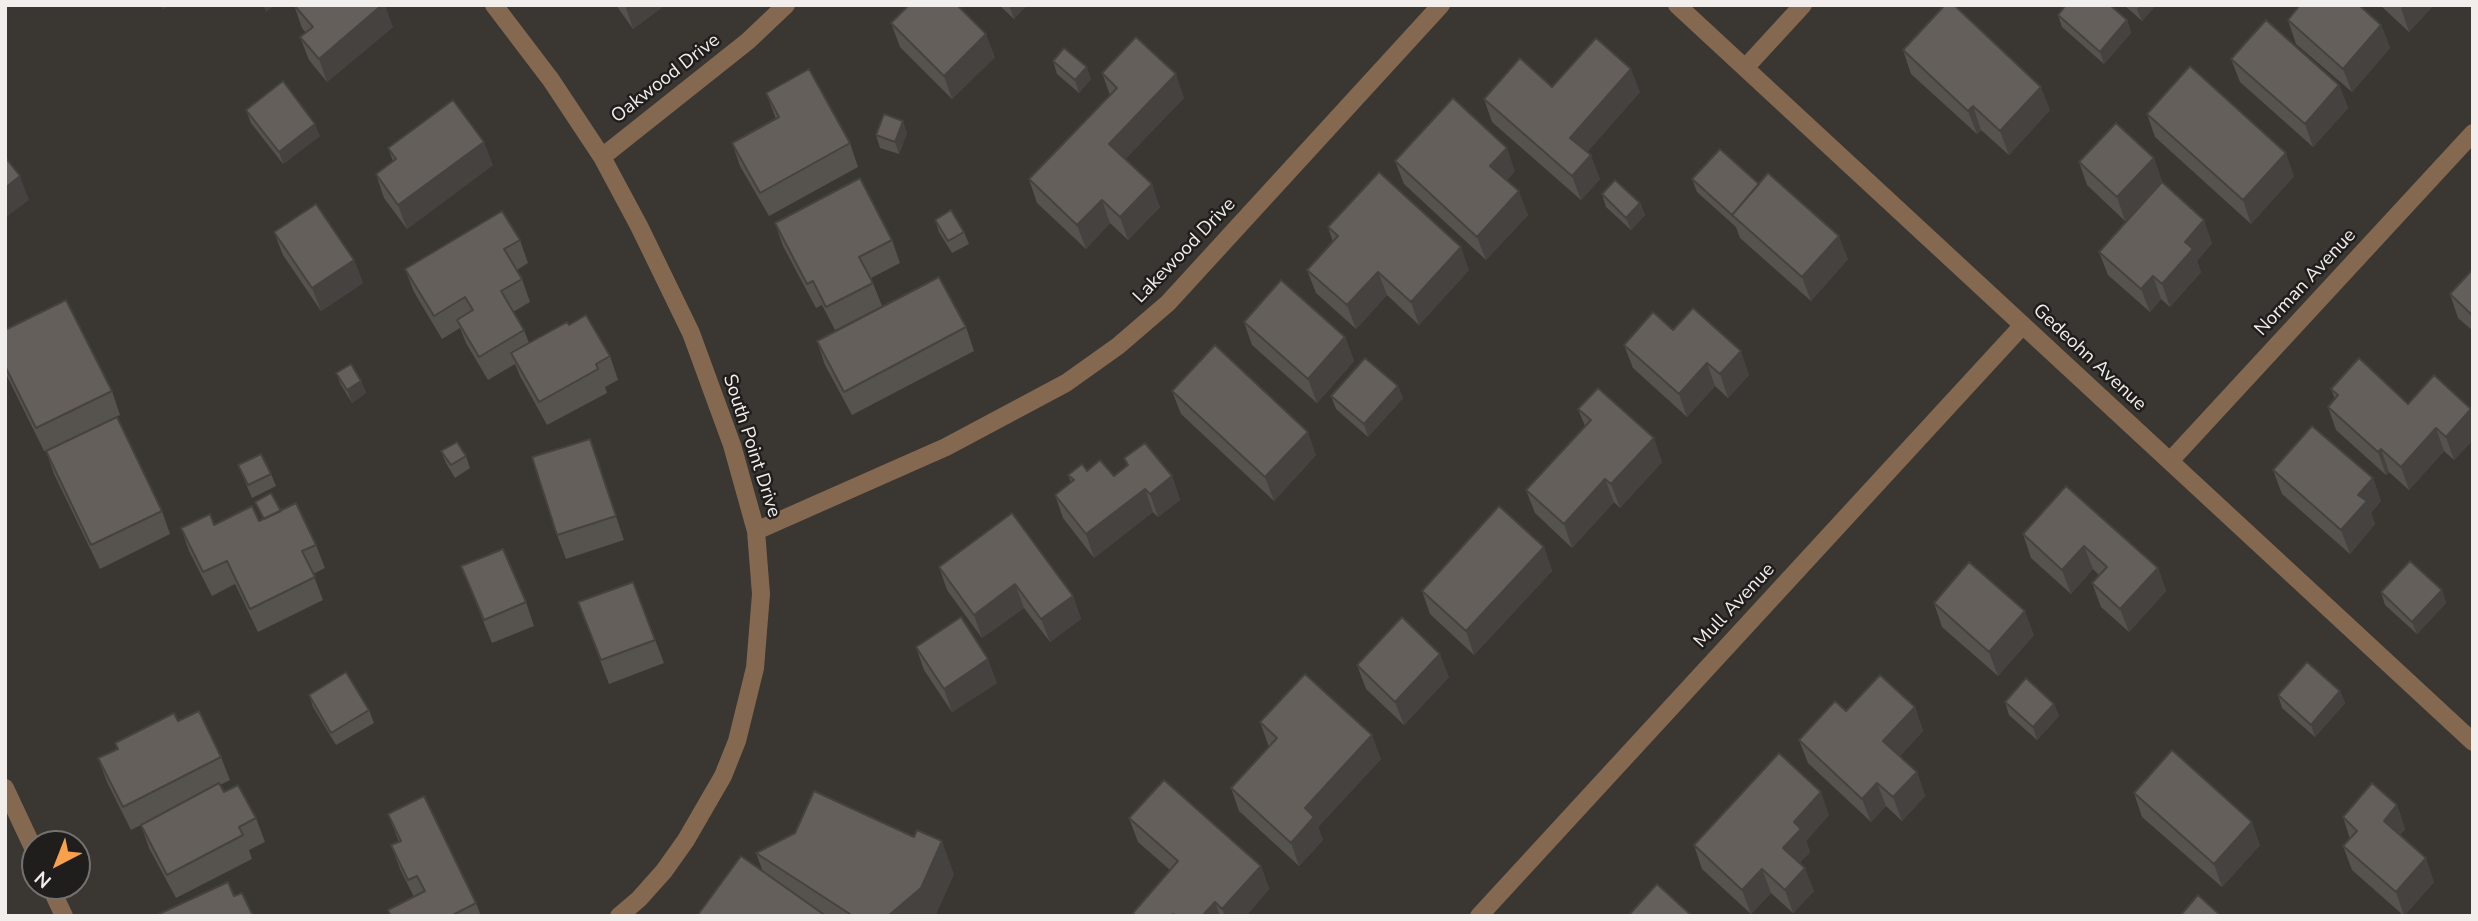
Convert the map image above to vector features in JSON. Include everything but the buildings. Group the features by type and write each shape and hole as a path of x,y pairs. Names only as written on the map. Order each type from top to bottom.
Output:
{"street":[{"name":"South Point Drive","path":"494,5 551,80 602,156 639,226 691,333 732,445 756,531 761,594 755,668 737,741 723,776 687,841 656,880 619,916"},
{"name":"Oakwood Drive","path":"602,156 748,41 786,5"},
{"name":"Lakewood Drive","path":"756,531 946,447 1066,383 1118,346 1168,303 1441,5"},
{"name":"Gedeohn Avenue","path":"1677,5 2473,742"},
{"path":"1745,68 1803,5"},
{"name":"Norman Avenue","path":"2170,461 2473,133"},
{"name":"Mull Avenue","path":"1479,916 2023,325"},
{"path":"5,788 25,830"},
{"path":"57,900 64,916"}]}
